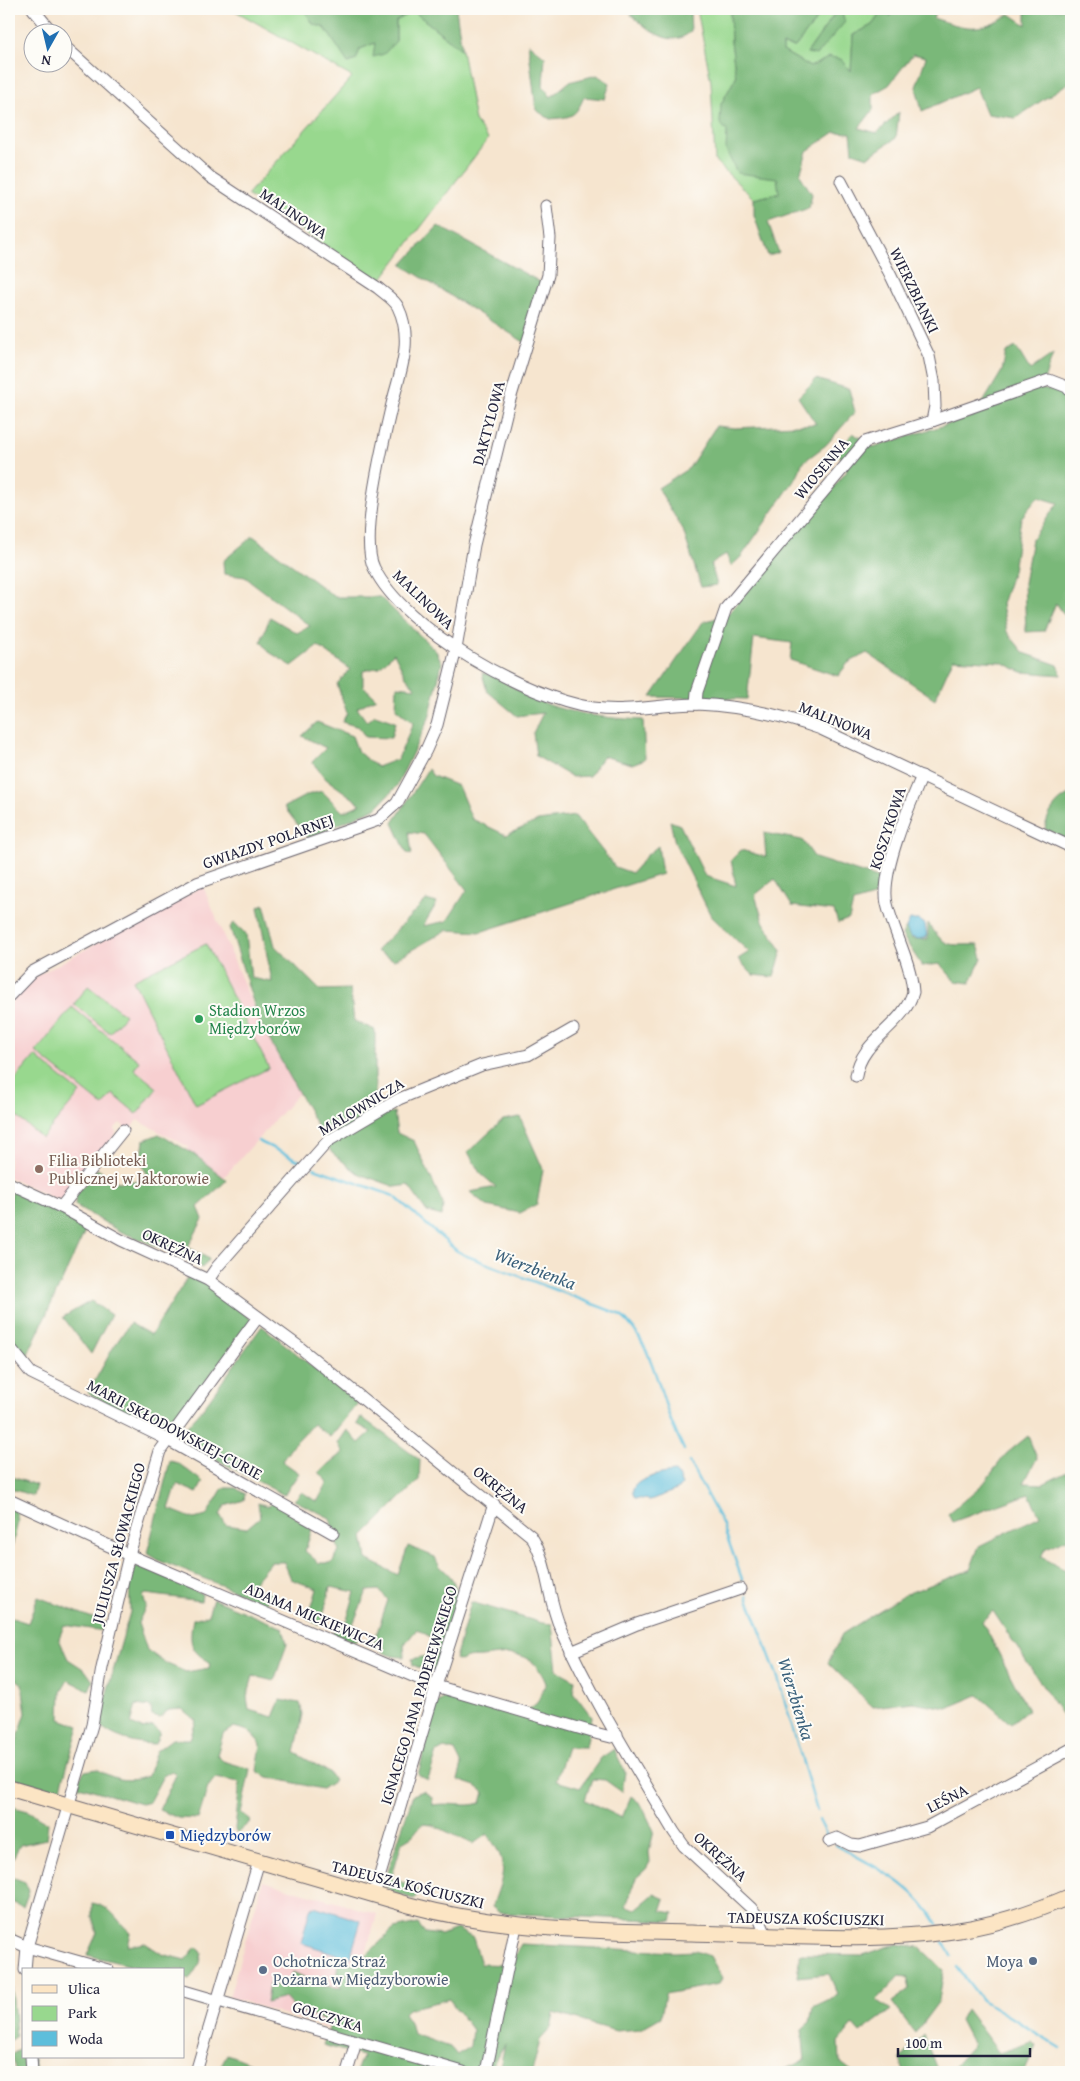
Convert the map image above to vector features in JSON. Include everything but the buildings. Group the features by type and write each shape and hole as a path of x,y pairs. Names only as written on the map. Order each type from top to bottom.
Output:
{"main road":[{"name":"TADEUSZA KOŚCIUSZKI","path":"9,1788 444,1915 516,1926 766,1935 899,1937 961,1930 1014,1917 1071,1896"}],"street":[{"path":"33,9 44,22"},
{"name":"MALINOWA","path":"72,53 210,177 378,288 398,305 404,323 406,344 369,521 371,560 384,586 421,622 456,650 535,691 577,705 622,710 696,704 791,718 821,729 1023,826 1071,846"},
{"name":"WIERZBIANKI","path":"841,181 892,276 929,356 934,381 935,406 932,422"},
{"name":"DAKTYLOWA","path":"456,650 474,545 508,406 548,275 550,238 546,206"},
{"name":"WIOSENNA","path":"696,704 697,692 726,608 839,470 865,442 932,422 1049,380 1067,387 1071,392"},
{"name":"GWIAZDY POLARNEJ","path":"9,996 32,972 197,883 378,820 397,803 426,750 437,725 456,650"},
{"name":"KOSZYKOWA","path":"856,1076 859,1059 904,1011 913,992 885,891 904,821 922,776"},
{"name":"MALOWNICZA","path":"208,1280 217,1266 328,1141 399,1099 482,1065 525,1056 572,1028"},
{"path":"61,1207 123,1130"},
{"name":"OKRĘŻNA","path":"9,1183 61,1207 121,1240 208,1280 298,1346 531,1536 536,1544 546,1574 555,1615 571,1652 598,1704 684,1846 751,1908 759,1918 766,1935"},
{"name":"JULIUSZA SŁOWACKIEGO","path":"25,1968 27,1947 70,1806 92,1725 102,1668 128,1555 160,1451 258,1316"},
{"name":"MARII SKŁODOWSKIEJ-CURIE","path":"9,1346 31,1373 168,1440 333,1532"},
{"name":"ADAMA MICKIEWICZA","path":"9,1500 128,1555 436,1686 599,1734 611,1737 617,1734"},
{"name":"IGNACEGO JANA PADEREWSKIEGO","path":"374,1895 436,1686 494,1504"},
{"path":"571,1652 637,1624 740,1589"},
{"name":"LEŚNA","path":"829,1841 837,1838 851,1845 860,1846 927,1827 1069,1754"},
{"path":"196,2072 260,1861"},
{"path":"486,2072 516,1926"},
{"path":"9,1939 27,1947 101,1968"},
{"name":"GOLCZYKA","path":"185,1991 463,2072"},
{"path":"347,2072 356,2042"},
{"path":"31,2058 32,2072"}],"shaded area":[{"path":"203,886 262,1028 299,1093 223,1178 182,1157 189,1147 137,1120 129,1131 120,1123 115,1128 116,1134 61,1199 55,1199 9,1177 9,1005 38,975"},
{"path":"263,1881 377,1914 343,2033 229,1997"}],"green space":[{"path":"232,9 304,9 313,24 325,28 349,63 356,60 360,49 375,43 396,41 396,21 413,11 462,50 475,121 488,139 380,281 247,195 352,77"},
{"path":"304,9 456,9 462,50 413,11 396,21 396,41 384,54 373,57 375,43 360,49 356,60 348,63 325,28 313,24"},
{"path":"632,9 687,9 690,12 691,31 683,37 667,38 644,26 631,15"},
{"path":"697,9 730,9 731,42 736,77 721,104 777,177 780,193 754,199 715,161 711,82"},
{"path":"730,9 825,9 795,47 783,45 783,51 810,67 830,57 841,59 851,71 853,35 872,25 880,14 891,16 886,9 937,9 933,18 964,27 980,27 1010,14 1026,25 1026,9 1071,9 1071,81 1016,118 987,114 976,87 922,111 916,87 926,57 913,54 889,85 873,94 873,110 859,128 877,133 899,112 896,138 868,157 853,152 851,133 835,132 807,151 800,175 812,194 809,208 768,222 779,253 768,256 754,215 754,199 779,193 777,178 737,173 726,150 727,131 720,123 721,104 736,77 731,42"},
{"path":"825,9 835,9 836,12 807,53 848,9 886,9 892,16 880,14 872,25 853,35 851,72 830,57 810,67 783,51 783,45 795,47"},
{"path":"835,9 848,9 842,13 845,22 816,55 807,53 836,12"},
{"path":"528,43 545,57 543,86 551,97 569,82 597,75 610,83 605,99 584,97 575,113 563,118 550,119 536,110"},
{"path":"438,226 544,284 527,344 402,265"},
{"path":"1016,347 1030,370 1053,354 1041,389 1057,391 1071,398 1071,616 1068,620 1056,603 1044,631 1026,632 1024,583 1032,539 1058,503 1038,497 1021,518 1013,571 1002,604 1007,632 1024,653 1058,665 1061,675 1022,672 1001,662 953,659 935,699 867,653 848,663 838,676 790,660 792,643 754,638 747,699 651,697 703,622 727,615 847,471 838,452 853,433 873,447 975,416 1002,371 1006,352"},
{"path":"816,379 849,389 855,412 826,445 802,463 798,475 741,557 731,566 726,554 711,564 717,585 701,587 683,530 658,488 689,468 716,426 735,428 816,424 798,397"},
{"path":"253,536 335,597 380,597 436,651 442,663 429,718 397,786 376,808 308,838 284,807 307,795 322,791 343,812 361,804 326,779 312,762 326,748 302,736 317,722 352,736 358,752 377,767 398,759 413,723 396,709 397,686 416,688 406,677 394,653 380,667 363,671 363,686 376,698 357,708 367,722 375,715 395,722 391,738 365,737 359,727 342,722 347,713 337,684 350,669 318,646 292,666 269,652 261,641 270,617 297,633 310,626 245,577 224,574 223,561"},
{"path":"482,673 507,683 530,697 557,707 599,716 643,720 645,759 632,764 603,756 589,776 572,777 536,756 533,733 543,713 517,716 487,691"},
{"path":"428,769 433,776 458,786 472,819 506,835 538,821 575,816 615,867 632,873 646,856 658,846 662,874 480,932 447,930 394,960 376,951 426,900 437,903 423,926 447,921 467,890 424,834 409,832 412,854 407,853 393,823"},
{"path":"1071,794 1071,841 1045,829 1048,818 1054,808 1061,800"},
{"path":"670,821 680,825 705,876 736,886 731,860 741,850 766,857 764,833 802,840 815,858 881,879 873,897 853,903 849,919 838,923 834,911 792,906 775,879 755,895 763,921 782,951 774,977 753,975 738,959 749,952 711,916 675,843"},
{"path":"264,904 275,946 320,990 350,989 354,1021 375,1030 375,1118 394,1112 397,1133 414,1141 443,1204 442,1216 427,1212 408,1185 396,1187 359,1174 332,1153 259,1021 230,927 234,923 246,934 251,978 272,982 258,907"},
{"path":"928,923 944,942 954,945 978,945 982,958 970,983 955,981 940,964 922,966 902,935 906,928 912,939 928,939"},
{"path":"206,944 269,1068 196,1105 133,980"},
{"path":"88,986 125,1015 110,1033 74,1004"},
{"path":"72,1007 139,1061 134,1069 157,1088 137,1114 113,1094 103,1106 36,1052"},
{"path":"35,1056 80,1093 42,1138 9,1110 9,1087"},
{"path":"520,1117 543,1169 537,1204 520,1213 487,1206 470,1192 496,1187 480,1173 468,1152 503,1120"},
{"path":"159,1134 195,1155 227,1180 198,1207 203,1219 188,1247 209,1259 202,1268 181,1256 119,1231 75,1205 76,1195 97,1169 118,1182 151,1180 141,1164 144,1140"},
{"path":"13,1190 87,1227 27,1356 19,1349 16,1342 9,1345 9,1203"},
{"path":"189,1275 203,1282 252,1320 169,1430 165,1431 88,1393 113,1348 130,1323 151,1335"},
{"path":"91,1301 111,1315 91,1354 63,1317"},
{"path":"262,1326 358,1403 330,1437 313,1424 293,1445 282,1461 299,1473 284,1495 183,1442 184,1430 204,1407"},
{"path":"361,1417 420,1460 419,1480 363,1536 367,1559 398,1575 408,1546 435,1557 439,1565 449,1574 453,1581 457,1592 457,1615 452,1639 439,1672 426,1671 413,1665 412,1659 427,1656 432,1638 417,1629 404,1645 405,1657 386,1654 374,1641 388,1600 379,1590 367,1591 353,1624 362,1630 356,1642 333,1634 335,1625 347,1620 355,1592 330,1587 322,1621 318,1625 308,1619 317,1589 291,1579 284,1562 271,1562 253,1583 255,1588 270,1593 272,1598 263,1605 233,1590 160,1561 147,1553 170,1461 178,1463 203,1482 197,1493 177,1484 169,1509 194,1519 206,1516 223,1488 236,1488 245,1494 244,1500 225,1506 220,1515 226,1525 247,1528 260,1517 258,1503 268,1506 279,1499 293,1516 312,1529 305,1551 319,1563 332,1563 339,1551 330,1518 294,1500 302,1492 317,1502 328,1482 319,1472 343,1453 338,1443 347,1430 359,1443 371,1432 357,1424"},
{"path":"1028,1436 1037,1458 1024,1483 1043,1484 1071,1470 1071,1537 1045,1549 1041,1557 1071,1574 1071,1717 1061,1714 993,1611 982,1621 1028,1710 1011,1724 978,1695 947,1708 913,1702 873,1707 828,1663 842,1634 906,1594 970,1570 979,1546 1040,1516 1029,1494 952,1522 948,1514 984,1483 1006,1454"},
{"path":"9,1476 36,1485 33,1496 9,1488"},
{"path":"9,1508 16,1511 18,1522 9,1561"},
{"path":"137,1566 202,1594 201,1601 146,1594 143,1596 146,1606 138,1623 147,1650 165,1663 186,1672 209,1668 210,1662 194,1649 191,1633 193,1619 208,1615 213,1599 283,1628 287,1644 274,1681 253,1676 247,1697 249,1710 273,1717 280,1700 300,1703 303,1714 295,1753 329,1772 334,1781 322,1789 268,1777 257,1771 261,1744 249,1731 234,1727 223,1734 217,1755 223,1761 250,1769 241,1813 251,1821 237,1833 235,1829 240,1782 215,1778 208,1787 198,1819 178,1818 159,1810 176,1775 172,1771 163,1776 149,1802 141,1804 79,1786 80,1778 85,1771 97,1769 110,1776 128,1780 148,1776 156,1751 172,1739 190,1739 196,1721 182,1709 169,1710 160,1718 152,1716 151,1707 136,1705 131,1724 143,1729 153,1726 160,1732 155,1744 124,1739 103,1729 98,1724 130,1612 129,1574"},
{"path":"38,1597 108,1624 104,1631 64,1625 59,1639 68,1659 85,1670 93,1681 89,1690 68,1680 61,1692 60,1719 79,1726 60,1791 9,1777 9,1764 26,1713 22,1684 14,1677 9,1679 9,1617 28,1623"},
{"path":"471,1602 542,1623 552,1624 557,1670 575,1680 573,1692 592,1717 586,1747 567,1747 556,1781 580,1788 601,1758 614,1749 625,1772 622,1792 605,1780 592,1779 585,1800 622,1818 631,1796 641,1804 654,1831 649,1852 650,1862 646,1869 636,1878 626,1906 636,1909 654,1894 665,1899 661,1911 674,1913 672,1921 500,1913 492,1907 502,1877 502,1862 499,1853 487,1834 473,1844 433,1825 422,1824 412,1836 402,1842 391,1879 412,1885 420,1893 413,1899 395,1893 386,1886 387,1874 413,1795 423,1791 432,1797 433,1805 481,1803 484,1792 476,1786 458,1780 462,1765 455,1751 444,1748 437,1752 428,1780 418,1775 436,1704 449,1695 520,1716 537,1703 546,1683 535,1664 521,1656 504,1655 469,1658 460,1661 455,1659"},
{"path":"9,1806 28,1811 48,1823 46,1839 20,1845 9,1865"},
{"path":"9,1876 25,1882 29,1891 23,1907 9,1901"},
{"path":"92,1903 110,1911 131,1933 128,1946 145,1943 162,1954 185,1960 196,1947 202,1952 200,1963 189,1980 185,1978 185,1968 141,1968 87,1955 97,1933 92,1917"},
{"path":"418,1924 425,1933 441,1935 457,1929 473,1938 481,1964 511,1965 521,1944 675,1952 695,1951 710,1956 722,1978 719,1984 665,1994 661,2017 640,2029 616,2031 554,2013 551,2028 540,2040 532,2072 499,2072 505,2044 488,2072 356,2072 362,2056 323,2045 331,2023 295,2009 285,1998 266,2003 269,1984 288,1987 293,1972 323,1986 342,1988 336,1979 338,1964 358,1963 394,1929","holes":["449,1999 472,2030 470,2046 457,2055 450,2047 413,2034 410,2022 404,2013 408,2009"]},
{"path":"9,1932 14,1933 11,1975 16,2036 9,2041"},
{"path":"896,1944 919,1947 944,1970 939,2001 915,2033 892,2002 910,1989 907,1977 900,1976 877,2000 891,2010 860,2033 853,2025 839,2042 840,2062 853,2072 778,2072 805,2061 802,2029 810,2022 813,2007 838,1995 829,1974 797,1977 800,1954 863,1955"},
{"path":"966,2009 999,2053 1032,2042 1036,2046 1024,2072 957,2072 954,2066 973,2045 960,2020"},
{"path":"923,2034 938,2072 904,2072 900,2059"},
{"path":"22,2048 22,2058 33,2058 35,2072 16,2072 11,2055"},
{"path":"227,2054 272,2072 231,2072 221,2065"}],"water":[{"path":"910,920 919,920 925,924 927,937 919,939 910,937 906,928"},
{"path":"675,1472 682,1485 679,1489 650,1500 635,1498 634,1486 639,1482 654,1476"},
{"path":"314,1906 361,1921 350,1958 301,1943 310,1909"}],"waterway":[{"name":"Wierzbienka","path":"258,1141 302,1162"},
{"name":"Wierzbienka","path":"314,1168 394,1196 457,1251 467,1256 619,1314 630,1324 646,1349 671,1421 684,1450"},
{"name":"Wierzbienka","path":"689,1462 722,1523 742,1579"},
{"name":"Wierzbienka","path":"747,1596 778,1678 817,1811"},
{"name":"Wierzbienka","path":"819,1820 827,1836"},
{"name":"Wierzbienka","path":"836,1845 879,1869 905,1887 917,1897 937,1924"},
{"name":"Wierzbienka","path":"944,1942 951,1956"},
{"name":"Wierzbienka","path":"957,1967 982,2000 1061,2048"}],"place":[{"name":"Stadion Wrzos Międzyborów","path":"199,1019"},
{"name":"Filia Biblioteki Publicznej w Jaktorowie","path":"39,1169"},
{"name":"Międzyborów","path":"170,1835"},
{"name":"Moya","path":"1033,1961"},
{"name":"Ochotnicza Straż Pożarna w Międzyborowie","path":"263,1970"}]}
